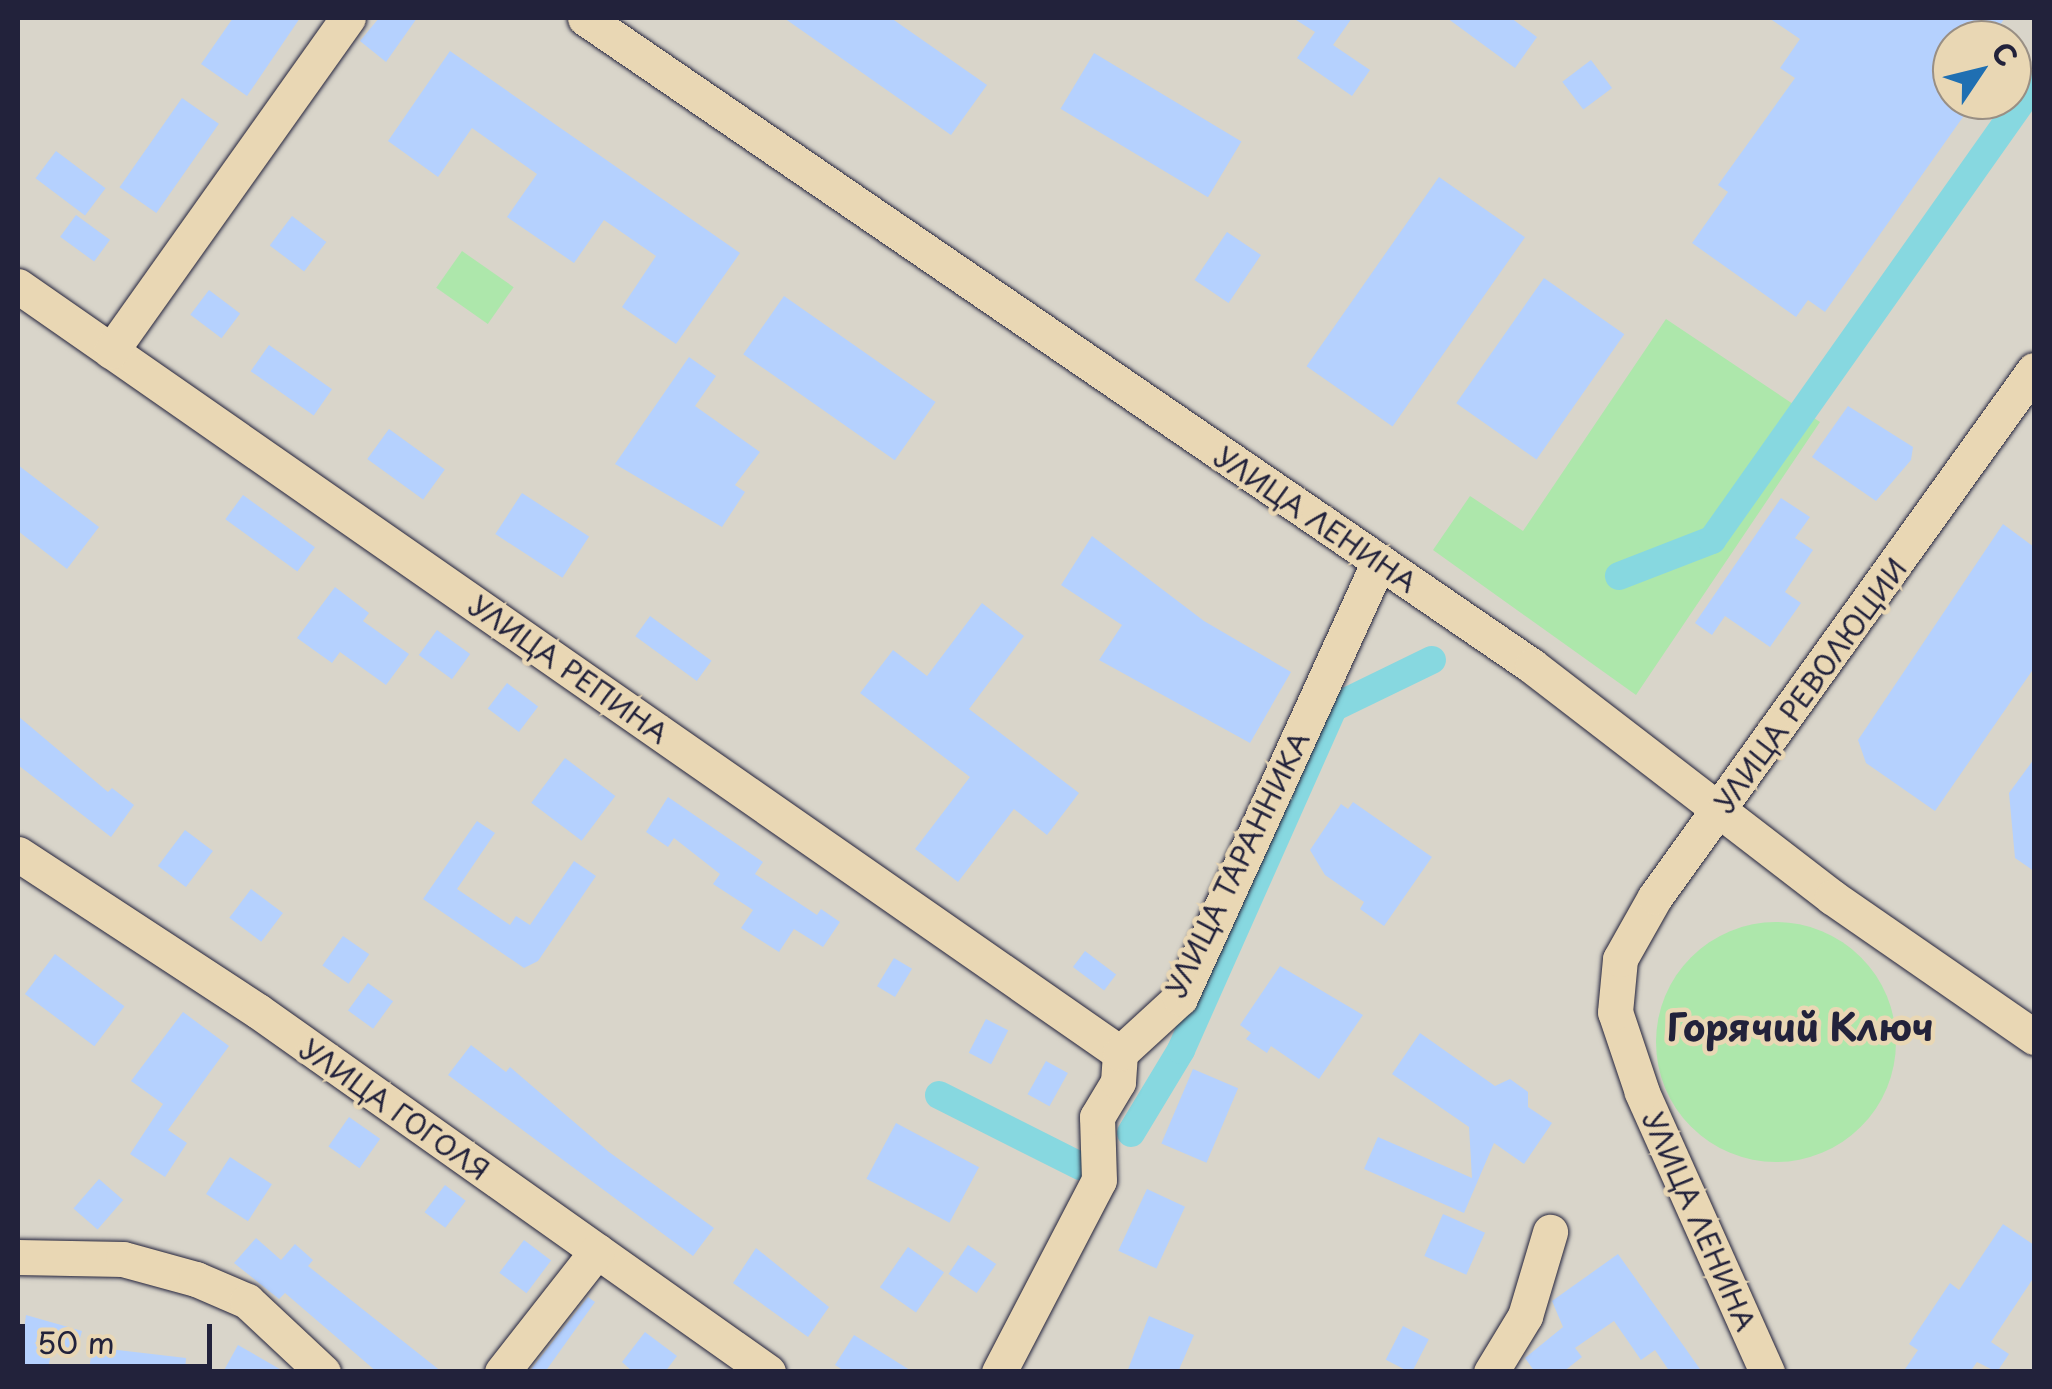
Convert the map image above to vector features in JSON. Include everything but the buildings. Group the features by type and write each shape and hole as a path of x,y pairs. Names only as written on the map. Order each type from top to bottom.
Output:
{"street":[{"path":"111,351 348,18"},
{"name":"УЛИЦА ЛЕНИНА","path":"585,18 1532,666 1717,810 2034,1037"},
{"name":"УЛИЦА РЕПИНА","path":"22,295 111,351 1120,1053"},
{"name":"УЛИЦА РЕВОЛЮЦИИ","path":"1614,1012 1620,960 1717,810 2034,370"},
{"name":"УЛИЦА ТАРАННИКА","path":"1120,1053 1180,998 1379,561"},
{"name":"УЛИЦА ГОГОЛЯ","path":"20,861 258,1011 768,1372"},
{"name":"УЛИЦА ЛЕНИНА","path":"1614,1012 1642,1092 1767,1372"},
{"path":"999,1372 1099,1180 1097,1116 1118,1082 1120,1053"},
{"path":"1491,1372 1525,1316 1550,1232"},
{"path":"502,1372 598,1252"},
{"path":"18,1257 124,1260 196,1279 247,1302 323,1372"}],"green space":[{"path":"462,251 514,287 488,324 436,288"},
{"path":"1666,319 1820,422 1636,695 1433,550 1470,496 1523,531"},
{"path":"1776,922 1822,931 1861,957 1887,996 1896,1042 1887,1088 1861,1127 1822,1153 1776,1162 1730,1153 1691,1127 1665,1088 1656,1042 1665,996 1691,957 1730,931"}],"waterway":[{"path":"1619,576 1712,540 2034,84"},
{"path":"1131,1133 1181,1050 1333,708 1432,660"},
{"path":"939,1095 1080,1166"}],"district":[{"name":"Горячий Ключ","path":"1800,1026"}]}
